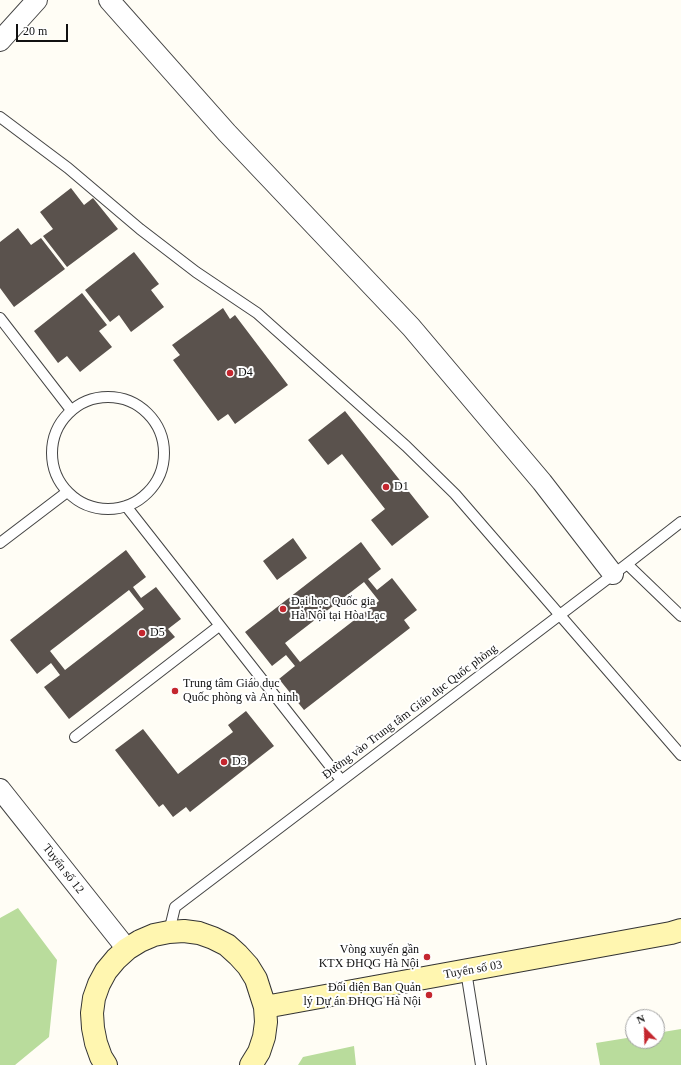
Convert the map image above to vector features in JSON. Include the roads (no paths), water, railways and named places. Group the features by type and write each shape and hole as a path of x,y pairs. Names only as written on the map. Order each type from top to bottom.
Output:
{"street":[{"path":"0,41 37,0"},
{"path":"109,0 227,133 411,327 542,482 620,569"},
{"name":"Tuyến số 12","path":"0,789 127,949"},
{"name":"Tuyến số 03","path":"265,1007 681,930"},
{"path":"106,1065 101,1057 96,1043 92,1013 94,998 106,971 127,949 140,941 154,935 184,931 199,933 213,938 232,950 248,966 256,979 265,1007 266,1022 264,1037 259,1052 251,1065"}],"lane":[{"path":"0,117 68,168 140,229 196,272 257,313 406,446 455,494 681,755"},
{"path":"0,318 71,410"},
{"path":"104,397 122,398 139,406 152,418 161,433 164,451 162,468 154,485 142,498 126,506 110,509 94,508 80,502 67,492 58,480 52,466 51,450 54,435 61,421 71,410 87,401 104,397"},
{"path":"0,543 67,492"},
{"path":"126,506 341,780"},
{"name":"Đường vào Trung tâm Giáo dục Quốc phòng","path":"169,932 175,907 681,522"},
{"path":"620,569 681,616"},
{"path":"76,737 219,626"},
{"path":"466,971 481,1065"}],"place":[{"name":"D4","path":"230,373"},
{"name":"D1","path":"386,487"},
{"name":"Đại học Quốc gia Hà Nội tại Hòa Lạc","path":"283,609"},
{"name":"D5","path":"142,633"},
{"name":"Trung tâm Giáo dục Quốc phòng và An ninh","path":"175,691"},
{"name":"D3","path":"224,762"},
{"name":"Vòng xuyến gần KTX ĐHQG Hà Nội","path":"427,957"},
{"name":"Đối diện Ban Quản lý Dự án ĐHQG Hà Nội","path":"429,995"}]}
